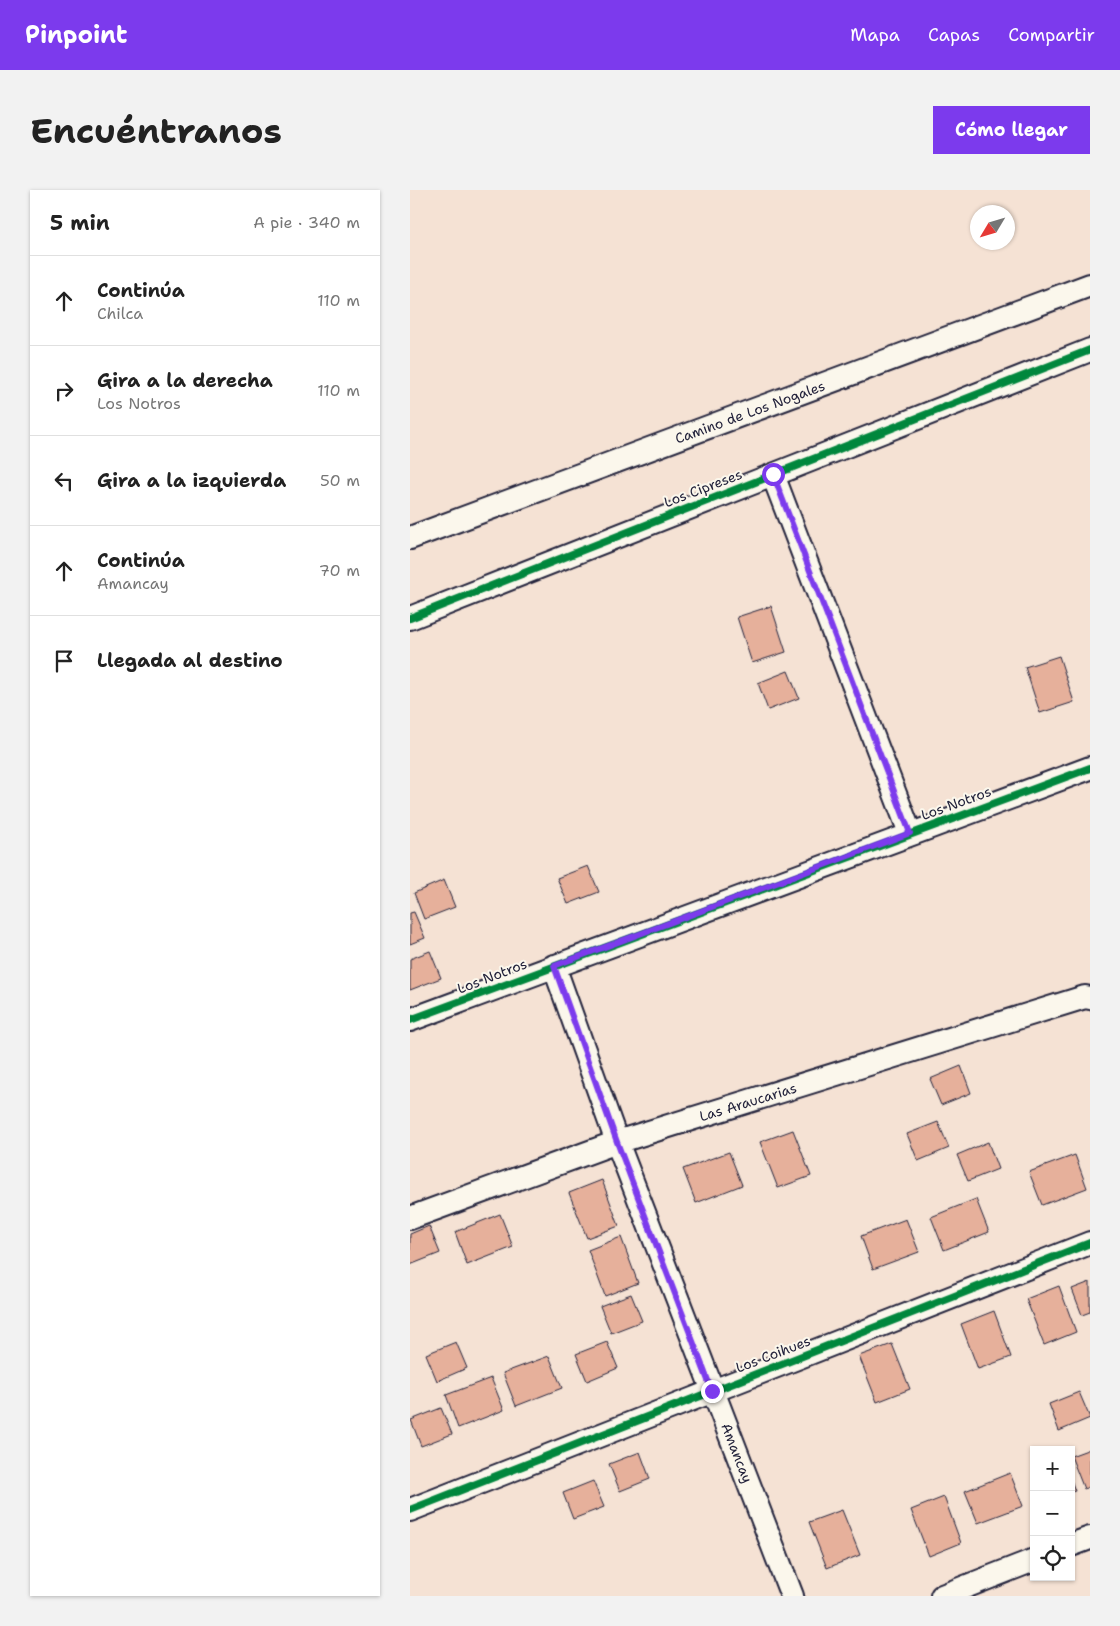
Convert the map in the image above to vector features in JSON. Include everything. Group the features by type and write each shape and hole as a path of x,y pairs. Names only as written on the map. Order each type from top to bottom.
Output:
{"street":[{"name":"Camino de Los Nogales","path":"410,538 1090,285"},
{"name":"Los Cipreses","path":"410,618 1090,350"},
{"path":"773,474 910,833"},
{"name":"Los Notros","path":"410,1020 910,833 1090,768"},
{"name":"Amancay","path":"554,966 617,1142 792,1596"},
{"name":"Las Araucarias","path":"410,1218 617,1142 1085,997 1090,998"},
{"name":"Los Coihues","path":"410,1510 1090,1243"},
{"path":"1075,1544 1090,1538"},
{"path":"942,1596 1030,1562"}],"building":[{"path":"771,606 786,652 752,663 737,617"},
{"path":"1059,656 1074,702 1040,713 1025,667"},
{"path":"788,671 799,698 768,710 758,683"},
{"path":"588,866 599,892 568,904 557,878"},
{"path":"444,880 455,907 424,919 414,893"},
{"path":"414,912 425,938 410,944 410,913"},
{"path":"430,951 441,978 410,990 410,959"},
{"path":"961,1066 971,1093 941,1105 930,1079"},
{"path":"938,1122 949,1148 918,1161 907,1134"},
{"path":"793,1130 811,1176 778,1188 760,1142"},
{"path":"988,1142 998,1169 968,1181 957,1155"},
{"path":"729,1152 742,1185 696,1203 683,1169"},
{"path":"1075,1155 1087,1188 1042,1205 1029,1172"},
{"path":"602,1180 619,1226 587,1238 569,1193"},
{"path":"976,1199 989,1232 944,1250 931,1217"},
{"path":"500,1214 513,1247 467,1265 455,1232"},
{"path":"906,1219 919,1252 873,1269 861,1236"},
{"path":"429,1226 440,1253 410,1265 410,1234"},
{"path":"621,1237 638,1283 605,1296 588,1250"},
{"path":"1090,1282 1090,1312 1082,1315 1072,1289"},
{"path":"1059,1286 1076,1332 1044,1345 1026,1299"},
{"path":"631,1294 642,1321 611,1333 600,1306"},
{"path":"994,1311 1011,1357 978,1369 961,1324"},
{"path":"456,1342 467,1368 437,1381 426,1354"},
{"path":"607,1342 618,1368 587,1381 576,1354"},
{"path":"892,1344 910,1389 877,1402 859,1356"},
{"path":"549,1356 562,1388 516,1406 503,1373"},
{"path":"491,1378 504,1410 458,1428 446,1395"},
{"path":"1079,1392 1090,1418 1059,1431 1049,1404"},
{"path":"441,1408 452,1434 421,1446 411,1420"},
{"path":"1090,1449 1090,1486 1084,1489 1075,1466 1075,1455"},
{"path":"640,1452 650,1479 620,1491 609,1464"},
{"path":"1010,1473 1023,1506 978,1523 965,1491"},
{"path":"593,1481 604,1507 573,1519 563,1493"},
{"path":"944,1497 961,1543 929,1556 911,1510"},
{"path":"842,1510 860,1555 827,1568 809,1522"}],"cycle path":[{"path":"410,618 1090,350"},
{"path":"410,1020 1090,768"},
{"path":"410,1510 1090,1243"}],"route":[{"path":"712,1391 617,1142 554,966 910,833 773,474"}]}
